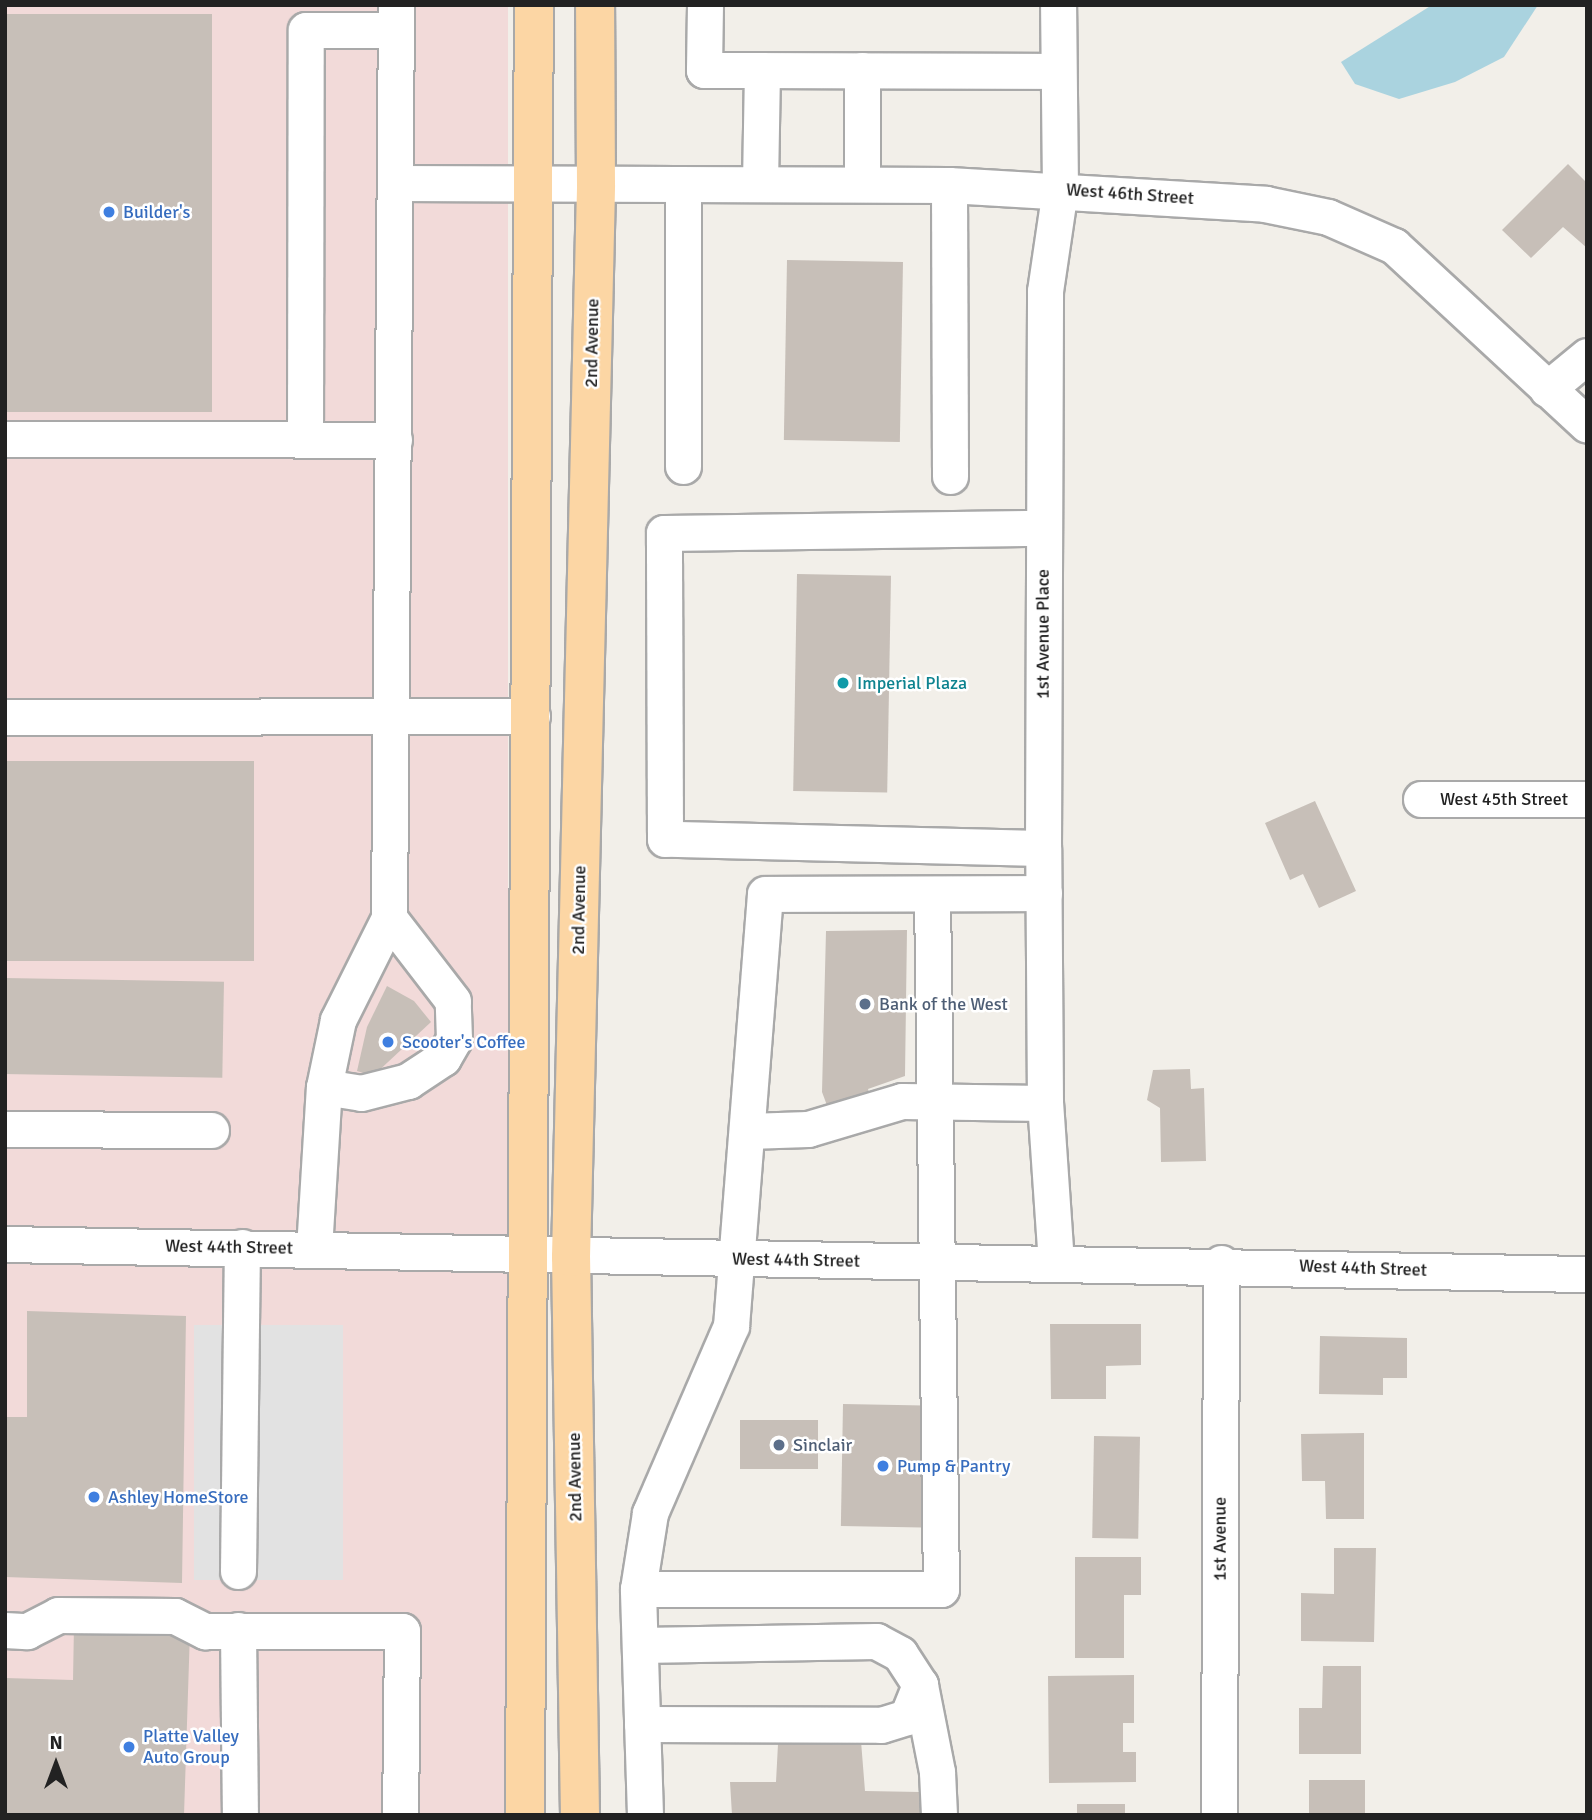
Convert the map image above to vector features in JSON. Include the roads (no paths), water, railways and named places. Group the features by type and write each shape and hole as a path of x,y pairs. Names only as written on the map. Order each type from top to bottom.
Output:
{"main road":[{"path":"525,1815 530,1257 534,5"},
{"name":"2nd Avenue","path":"580,1815 571,1257 596,185 594,5"}],"street":[{"path":"705,5 704,70 1058,71"},
{"name":"1st Avenue Place","path":"1056,1263 1045,1103 1043,848 1045,291 1060,189 1058,5"},
{"path":"305,440 306,30 396,18 389,918 338,1020 324,1087 314,1248"},
{"path":"760,183 762,70"},
{"path":"862,70 862,184"},
{"name":"West 46th Street","path":"395,183 949,185 1060,189 1265,204 1328,217 1394,246 1461,303 1587,425"},
{"path":"683,185 683,466"},
{"path":"949,185 950,476"},
{"path":"1547,389 1587,356"},
{"path":"5,439 394,440"},
{"path":"1043,848 664,839 664,533 1044,528"},
{"path":"5,717 532,716"},
{"name":"West 45th Street","path":"1421,799 1587,799"},
{"path":"645,1815 638,1589 650,1513 731,1326 765,894 932,896 1044,893"},
{"path":"638,1589 942,1589 932,1101 932,896"},
{"path":"324,1087 361,1093 408,1081 443,1058 454,1039 453,1001 389,918"},
{"path":"748,1131 808,1129 902,1101 1045,1103"},
{"path":"5,1129 211,1130"},
{"name":"West 44th Street","path":"5,1244 314,1248 530,1257 1220,1264 1587,1274"},
{"path":"238,1570 242,1247"},
{"name":"1st Avenue","path":"1219,1815 1220,1264"},
{"path":"5,1630 27,1631 58,1615 175,1616 205,1631 402,1631 400,1815"},
{"path":"238,1630 240,1815"},
{"path":"640,1644 876,1641 900,1654 920,1685 937,1772 939,1815"},
{"path":"642,1724 881,1725 907,1717 920,1685"}],"water":[{"path":"1432,5 1538,5 1504,57 1455,82 1399,99 1355,84 1341,62"}],"place":[{"name":"Builder's","path":"109,212"},
{"name":"Imperial Plaza","path":"843,683"},
{"name":"Bank of the West","path":"865,1004"},
{"name":"Scooter's Coffee","path":"388,1042"},
{"name":"Sinclair","path":"779,1445"},
{"name":"Pump & Pantry","path":"883,1466"},
{"name":"Ashley HomeStore","path":"94,1497"},
{"name":"Platte Valley Auto Group","path":"129,1747"}]}
